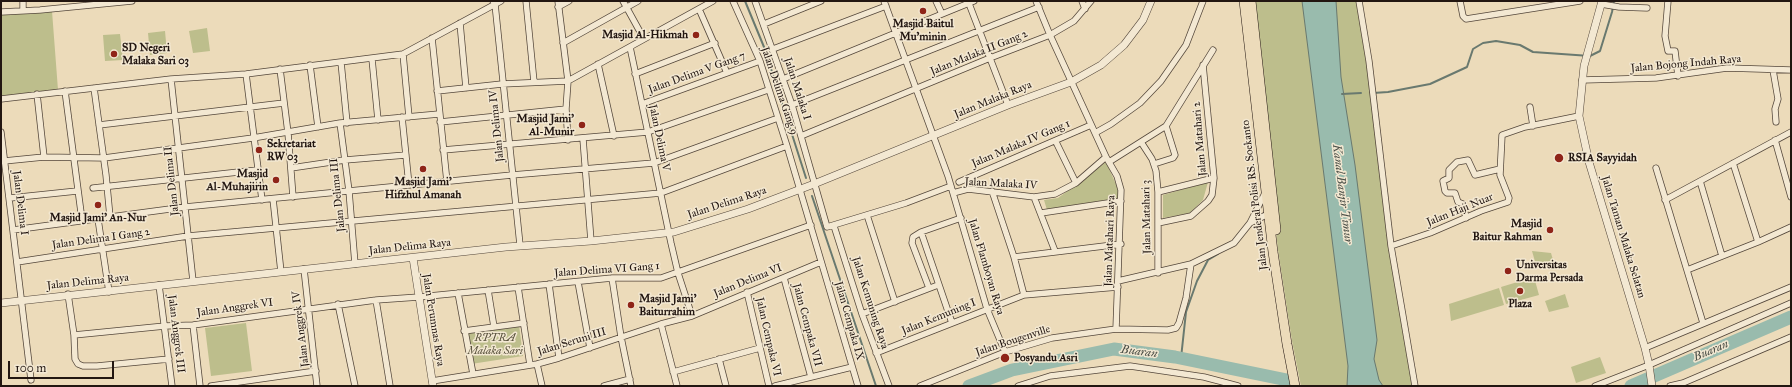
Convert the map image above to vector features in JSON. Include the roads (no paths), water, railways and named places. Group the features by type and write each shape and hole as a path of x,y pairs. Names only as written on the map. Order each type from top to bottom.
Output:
{"main road":[{"name":"Jalan Jenderal Polisi RS. Soekanto","path":"1244,1 1266,192 1265,215 1271,237 1292,358 1301,386"},
{"name":"Jalan Jenderal Polisi RS. Soekanto","path":"1251,1 1278,250 1295,386"}],"street":[{"path":"23,1 24,11"},
{"path":"1,12 24,11 74,3 132,1"},
{"path":"1,99 172,79 246,74 403,54 494,3 501,1"},
{"path":"526,1 534,82"},
{"path":"568,140 566,109 568,80 558,4 569,1"},
{"path":"623,1 644,39"},
{"path":"563,43 638,1"},
{"path":"437,91 502,84 568,80 713,1"},
{"name":"Jalan Delima Gang 9","path":"733,1 760,61 800,189"},
{"name":"Jalan Malaka I","path":"754,1 764,24 792,105 814,184"},
{"path":"764,24 821,1"},
{"path":"936,1 942,14"},
{"path":"1036,1 1107,160"},
{"path":"1082,1 1085,9"},
{"name":"Jalan Malaka II Gang 2","path":"801,136 990,58 1050,35 1074,21 1091,1"},
{"name":"Jalan Malaka Raya","path":"814,184 1008,105 1071,82 1101,65 1124,45 1143,20 1151,1"},
{"path":"1095,133 1111,124 1140,103 1161,81 1186,45 1204,1"},
{"path":"1360,1 1369,61 1390,246 1415,386"},
{"path":"1460,1 1463,16 1466,19 1580,1"},
{"path":"1668,1 1665,36 1668,51 1675,51 1678,76"},
{"path":"783,79 970,2 1008,105"},
{"name":"Jalan Delima IV","path":"494,3 520,245"},
{"path":"773,49 885,3 951,186"},
{"path":"1604,3 1619,8 1648,8"},
{"name":"Jalan Taman Malaka Selatan","path":"1604,3 1588,46 1582,80 1579,116 1589,162 1645,348 1652,386"},
{"path":"792,105 1039,7"},
{"path":"699,9 727,73"},
{"path":"460,23 466,88"},
{"path":"432,38 447,182"},
{"path":"635,74 715,43"},
{"name":"Jalan Delima V","path":"630,47 670,233"},
{"path":"1154,164 1173,158 1175,154 1166,126 1213,50"},
{"path":"403,54 409,117"},
{"path":"372,59 378,120"},
{"name":"Jalan Delima V Gang 7","path":"642,104 760,61"},
{"path":"341,62 347,123"},
{"path":"598,64 614,136"},
{"path":"310,65 318,127"},
{"name":"Jalan Matahari 2","path":"1158,223 1189,217 1210,198 1214,178 1203,65"},
{"name":"Jalan Bojong Indah Raya","path":"1582,80 1678,76 1727,68 1791,70"},
{"path":"280,69 288,133 293,197"},
{"path":"1773,70 1778,99 1775,109 1776,122"},
{"path":"246,74 262,200"},
{"name":"Jalan Delima II","path":"172,79 193,282"},
{"path":"94,88 104,158 110,218"},
{"path":"443,150 583,139 648,132 768,90"},
{"path":"65,91 82,220"},
{"path":"37,94 44,157"},
{"path":"99,124 284,104"},
{"path":"1530,107 1533,126"},
{"path":"440,122 566,109"},
{"path":"4,161 44,157 104,158 288,133 340,123 439,114"},
{"name":"Jalan Haji Nuar","path":"1390,246 1430,233 1508,202 1509,198 1502,180 1500,169 1502,135 1533,126 1579,116"},
{"path":"402,118 409,185"},
{"path":"13,230 185,208 512,175 654,163 778,118"},
{"name":"Jalan Delima III","path":"340,123 349,192 355,264"},
{"name":"Jalan Malaka IV Gang 1","path":"959,182 1056,142 1091,125"},
{"name":"Jalan Malaka IV","path":"953,192 968,189 1034,197 1055,194 1076,183 1107,160 1141,142 1166,126"},
{"name":"Jalan Delima I","path":"1,132 31,380"},
{"path":"1665,200 1791,132"},
{"path":"583,139 587,199 592,241"},
{"path":"1775,140 1791,197"},
{"path":"1056,142 1076,183"},
{"name":"Jalan Matahari 3","path":"1141,142 1154,164 1158,192 1158,272"},
{"name":"Jalan Delima I Gang 2","path":"17,262 188,236 661,193 787,146"},
{"path":"291,168 345,160 406,155"},
{"name":"Jalan Matahari Raya","path":"1107,160 1120,184 1121,201 1116,329"},
{"path":"1466,218 1463,204 1458,202 1454,193 1446,193 1443,181 1449,178 1450,168 1457,162 1467,160 1472,173 1476,175 1500,169"},
{"path":"1733,163 1758,242"},
{"path":"1656,168 1703,323"},
{"path":"93,188 257,170"},
{"path":"1158,192 1214,178"},
{"path":"1700,181 1722,256"},
{"path":"814,184 827,227 834,226"},
{"name":"Jalan Delima Raya","path":"1,303 68,294 109,292 159,285 520,245 592,241 670,233 748,209 814,184"},
{"name":"Jalan Malaka IV","path":"834,226 951,186"},
{"name":"Jalan Flamboyan Raya","path":"951,186 988,309 1005,352"},
{"path":"800,189 822,262"},
{"path":"10,198 78,191"},
{"path":"992,191 1014,257 1024,295"},
{"path":"1158,272 1191,264 1234,243 1250,223 1266,192"},
{"path":"1034,197 1055,251"},
{"path":"273,199 281,272"},
{"path":"1041,213 1121,201"},
{"path":"1250,223 1265,215 1261,202"},
{"path":"867,215 894,302"},
{"path":"929,288 912,243 913,237 921,232 961,218"},
{"path":"98,219 109,292"},
{"name":"Jalan Delima VI Gang 1","path":"419,297 612,278 661,278 811,225"},
{"name":"Jalan Kemuning Raya","path":"834,226 862,314 889,386"},
{"path":"1687,270 1758,242 1791,227"},
{"path":"921,232 952,323"},
{"path":"670,233 678,273 692,316"},
{"path":"1014,257 1120,244"},
{"name":"Jalan Perumnas Raya","path":"412,258 432,383"},
{"name":"Jalan Delima VI","path":"692,316 746,292 822,262"},
{"name":"Jalan Cempaka IX","path":"822,262 858,386"},
{"name":"Jalan Bougenville","path":"920,386 1005,352 1052,338 1116,329 1168,330 1176,328 1179,323 1186,298 1191,264"},
{"name":"Jalan Anggrek IV","path":"304,269 307,308 317,386"},
{"name":"Jalan Kemuning I","path":"876,353 1024,295 1118,284 1158,272"},
{"path":"612,278 621,338 631,386"},
{"name":"Jalan Cempaka VII","path":"784,278 811,377"},
{"path":"578,282 590,348"},
{"path":"549,284 559,358"},
{"name":"Jalan Anggrek III","path":"159,285 172,386"},
{"path":"862,314 938,285"},
{"path":"518,287 530,365"},
{"path":"1645,348 1791,287"},
{"path":"488,290 494,327"},
{"name":"Jalan Cempaka VI","path":"746,292 769,386"},
{"path":"458,293 472,374"},
{"path":"68,294 74,335 75,359 78,364 83,366 97,366 169,359"},
{"path":"355,386 338,304 419,297"},
{"path":"376,300 390,386"},
{"path":"1595,386 1650,369 1791,303"},
{"name":"Jalan Anggrek VI","path":"74,335 193,324 338,304"},
{"name":"Jalan Seruni III","path":"432,383 472,374 538,364 661,324 692,316"},
{"path":"464,331 524,323"},
{"path":"193,324 200,386"},
{"path":"661,324 677,386"},
{"path":"1670,386 1683,383 1791,338"},
{"path":"673,372 760,348"},
{"path":"719,359 726,386"},
{"path":"538,364 542,386"},
{"path":"1018,386 1050,376 1130,366 1204,377 1238,386"},
{"path":"775,386 852,367"},
{"path":"211,386 316,372"},
{"path":"604,386 630,379"}],"water":[{"name":"Kanal Banjir Timur","path":"1302,1 1336,1 1341,77 1355,165 1377,340 1374,359 1379,380 1383,386 1347,386 1348,366"}],"waterway":[{"path":"745,1 764,47 806,178"},
{"path":"1373,93 1388,92 1430,84 1467,67 1473,49 1483,43 1496,41 1520,45 1533,52 1590,56 1600,51 1614,1"},
{"path":"1342,94 1361,93"},
{"path":"812,196 876,386"},
{"path":"1181,358 1186,312 1197,281 1208,260 1218,254"},
{"name":"Buaran","path":"1631,386 1791,317"},
{"name":"Buaran","path":"969,386 1012,370 1114,349 1175,357 1287,380"}],"place":[{"name":"Masjid Baitul Mu'minin","path":"923,11"},
{"name":"Masjid Al-Hikmah","path":"696,35"},
{"name":"SD Negeri Malaka Sari 03","path":"114,54"},
{"name":"Masjid Jami' Al-Munir","path":"582,125"},
{"name":"Sekretariat RW 03","path":"259,150"},
{"name":"RSIA Sayyidah","path":"1559,158"},
{"name":"Masjid Jami' Hifzhul Amanah","path":"423,169"},
{"name":"Masjid Al-Muhajirin","path":"276,180"},
{"name":"Masjid Jami' An-Nur","path":"98,205"},
{"name":"Masjid Baitur Rahman","path":"1550,230"},
{"name":"Universitas Darma Persada","path":"1508,271"},
{"name":"Plaza","path":"1520,291"},
{"name":"Masjid Jami' Baiturrahim","path":"631,305"},
{"name":"Posyandu Asri","path":"1005,358"}],"park label":[{"name":"RPTRA Malaka Sari","path":"495,344"}]}
